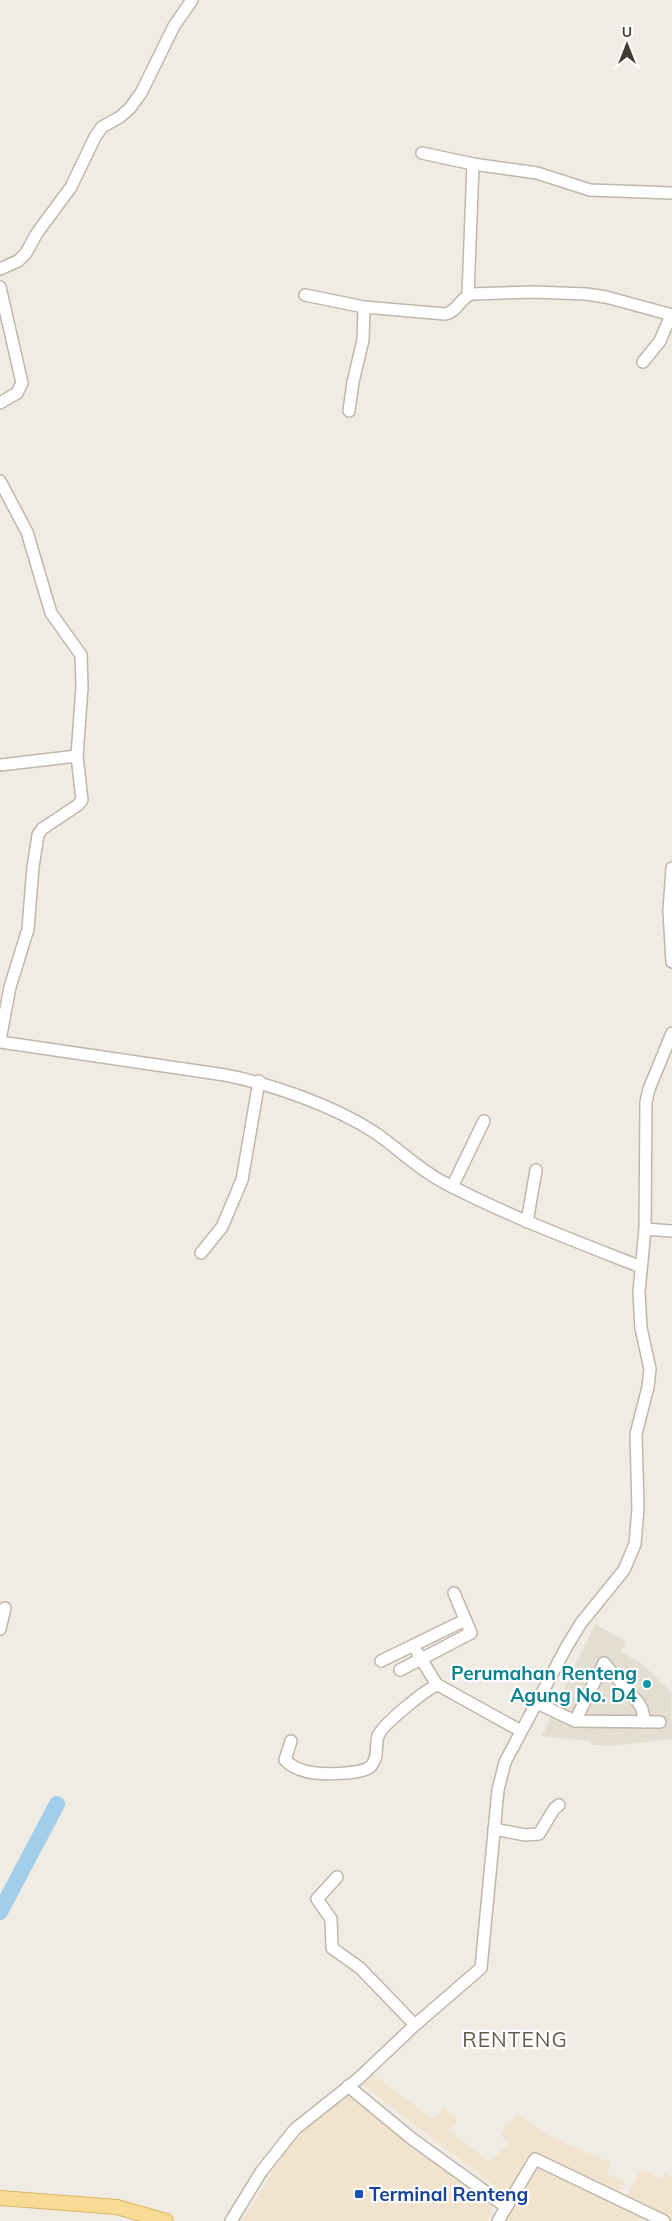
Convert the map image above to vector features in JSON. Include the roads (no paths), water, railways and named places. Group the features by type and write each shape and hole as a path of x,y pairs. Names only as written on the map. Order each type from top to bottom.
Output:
{"main road":[{"path":"0,2198 117,2207 166,2221"}],"street":[{"path":"0,269 18,261 26,253 37,233 71,187 100,130 125,114 136,100 174,26 192,0"},
{"path":"422,153 473,164 525,171 590,190 672,193"},
{"path":"306,295 364,307 445,314 453,312 468,295 473,164"},
{"path":"0,287 12,346 20,373 21,387 13,397 0,403"},
{"path":"468,295 534,292 586,294 606,297 672,315 660,341 643,362"},
{"path":"349,411 352,382 363,340 364,307"},
{"path":"0,348 12,346"},
{"path":"0,482 27,532 52,613 81,656 82,680 76,756 82,793 81,802 42,829 38,835 33,867 28,929 10,987 0,1041 259,1081 360,1124 422,1170 452,1187 527,1222 641,1268"},
{"path":"0,765 76,756"},
{"path":"672,868 669,911 672,962"},
{"path":"231,2221 261,2172 289,2135 319,2108 348,2086 481,1968 498,1790 505,1762 567,1646 581,1623 624,1570 635,1544 638,1508 636,1434 648,1388 650,1369 639,1307 644,1229 646,1102 648,1089 672,1033"},
{"path":"201,1252 222,1227 242,1180 259,1081"},
{"path":"452,1187 484,1121"},
{"path":"527,1222 536,1170"},
{"path":"644,1229 672,1231"},
{"path":"400,1670 471,1633 454,1593"},
{"path":"0,1629 5,1608"},
{"path":"381,1661 465,1620"},
{"path":"413,1646 437,1685 442,1686 521,1731"},
{"path":"574,1721 604,1663 638,1702 644,1722"},
{"path":"291,1741 285,1760 304,1771 343,1773 366,1770 376,1758 378,1738 383,1729 426,1692 437,1685"},
{"path":"537,1703 574,1721 660,1722"},
{"path":"494,1829 524,1835 539,1834 554,1809 559,1805"},
{"path":"337,1877 316,1899 331,1919 332,1948 360,1968 415,2025"},
{"path":"348,2086 411,2138 505,2206"},
{"path":"498,2221 505,2206 536,2159 664,2221"}],"waterway":[{"path":"0,1912 57,1804"}],"place":[{"name":"Perumahan Renteng Agung No. D4","path":"647,1684"},
{"name":"Terminal Renteng","path":"359,2194"}],"district":[{"name":"RENTENG","path":"515,2039"}]}
